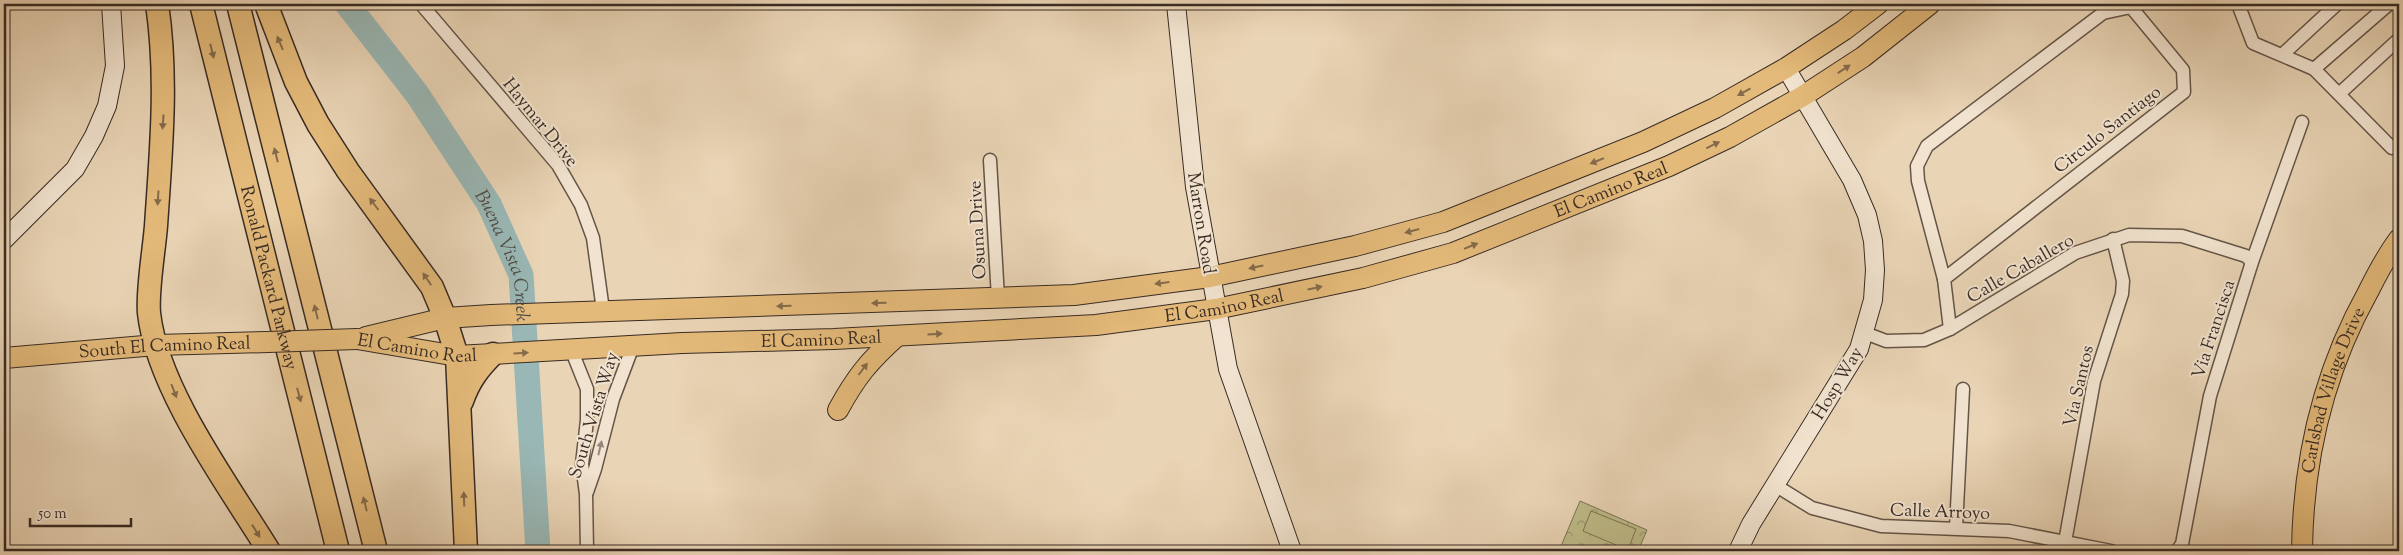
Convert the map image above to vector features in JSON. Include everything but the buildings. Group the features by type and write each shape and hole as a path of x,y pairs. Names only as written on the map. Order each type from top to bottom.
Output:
{"highway":[{"path":"157,4 163,42 164,111 149,312 156,346 180,406 269,551"},
{"name":"Ronald Packard Parkway","path":"201,4 338,551"},
{"name":"Ronald Packard Parkway","path":"238,4 376,551"},
{"path":"266,4 296,82 318,124 348,171 432,287 445,318 457,356 466,551"},
{"path":"460,407 468,384 478,368 493,354"}],"main road":[{"name":"El Camino Real","path":"357,339 445,318 491,315 603,310 833,305 1074,295 1210,277 1355,246 1443,222 1644,142 1715,108 1786,68 1844,30 1878,4"},
{"name":"El Camino Real","path":"357,339 457,356 1096,325 1216,309 1363,278 1453,253 1656,172 1730,137 1803,96 1863,57 1930,4"},
{"name":"Carlsbad Village Drive","path":"2302,551 2302,522 2307,468 2326,387 2345,336 2356,313 2399,239"},
{"path":"838,410 853,382 868,362 897,336"},
{"name":"South El Camino Real","path":"4,358 156,346 357,339"}],"street":[{"path":"4,240 75,169 94,136 107,106 115,66 111,4"},
{"name":"Haymar Drive","path":"421,4 558,165 581,205 593,238 603,310"},
{"name":"Marron Road","path":"1176,4 1189,144 1210,277 1228,368 1292,551"},
{"path":"2238,4 2254,43 2314,69 2392,148"},
{"path":"2282,55 2337,4"},
{"path":"2314,69 2389,4"},
{"name":"Circulo Santiago","path":"2131,7 2183,70 2184,92 1944,279 1918,181 1917,166 1928,146 2104,13 2131,7"},
{"path":"2338,94 2399,39"},
{"name":"Hosp Way","path":"1738,551 1751,524 1859,349 1873,300 1875,270 1873,241 1867,215 1852,180 1786,68"},
{"name":"Via Francisca","path":"2177,551 2182,544 2210,396 2252,262 2302,122"},
{"name":"Osuna Drive","path":"990,160 998,298"},
{"name":"Calle Caballero","path":"1865,333 1886,341 1924,340 1950,329 2075,253 2129,235 2182,236 2246,256 2252,262"},
{"name":"Via Santos","path":"2065,542 2094,381 2122,294 2123,281 2113,239"},
{"path":"1944,279 1950,329"},
{"name":"South Vista Way","path":"586,494 595,469 613,399 633,346"},
{"name":"South Vista Way","path":"571,349 587,389 587,420 582,464 586,494 587,551"},
{"path":"1956,528 1963,389"},
{"name":"Calle Arroyo","path":"1775,485 1812,508 1881,526 2009,531 2111,551"}],"green space":[{"path":"1580,501 1647,530 1638,551 1559,551"},
{"path":"1591,511 1636,529 1628,550 1583,531"}],"waterway":[{"name":"Buena Vista Creek","path":"347,4 417,94 489,204 521,275 538,551"}]}
